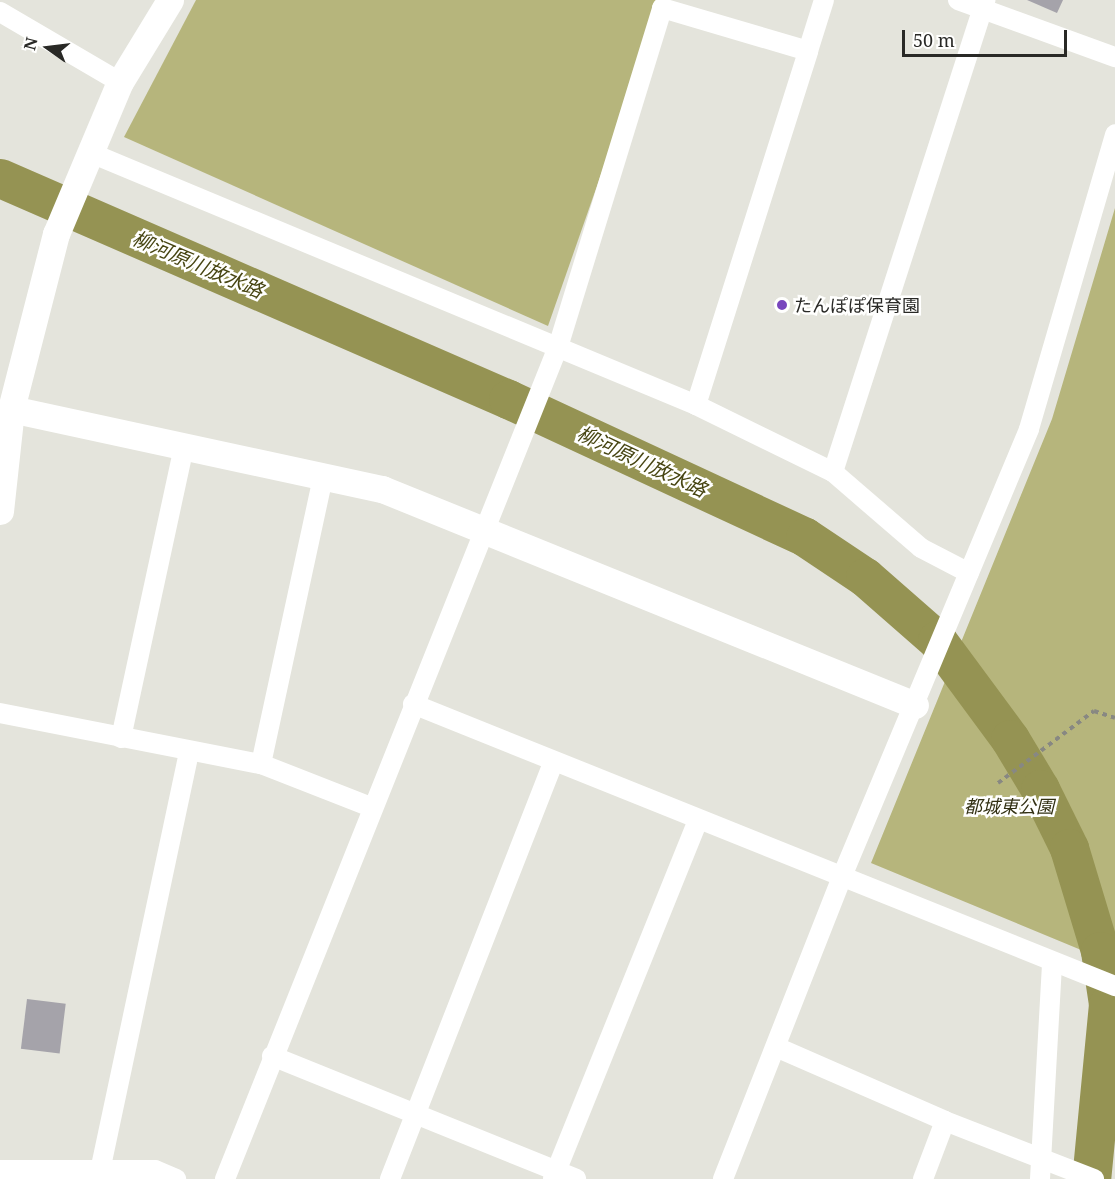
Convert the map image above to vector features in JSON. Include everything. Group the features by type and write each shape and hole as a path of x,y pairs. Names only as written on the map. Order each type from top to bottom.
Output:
{"street":[{"path":"0,510 6,409 56,234 120,82 170,0"},
{"path":"696,405 824,0"},
{"path":"958,0 983,5 1115,57"},
{"path":"833,472 983,5"},
{"path":"225,1179 371,807 527,418 555,354 663,8 808,51"},
{"path":"0,12 120,82"},
{"path":"723,1179 843,874 1029,429 1115,134"},
{"path":"91,153 555,354 696,405 833,472 921,549 969,573"},
{"path":"6,409 382,489 915,705"},
{"path":"121,738 184,447"},
{"path":"261,764 323,477"},
{"path":"413,704 553,763 843,874 1115,986"},
{"path":"0,713 189,752 261,764 371,807"},
{"path":"100,1171 189,752"},
{"path":"390,1179 553,763"},
{"path":"555,1175 699,820"},
{"path":"1040,1179 1052,961"},
{"path":"776,1047 945,1121 1094,1179"},
{"path":"272,1056 416,1114 555,1175 576,1179"},
{"path":"923,1179 945,1121"},
{"path":"0,1170 154,1170 176,1179"}],"path":[{"path":"998,783 1094,711 1115,718"}],"green space":[{"path":"196,0 662,0 548,326 124,137"},
{"name":"都城東公園","path":"1115,208 1115,964 871,863 1052,419"}],"building":[{"path":"1027,0 1063,0 1057,13"},
{"path":"27,999 66,1004 60,1053 21,1049"}],"waterway":[{"name":"柳河原川放水路","path":"0,178 508,399 805,537 865,577 937,640 1010,739 1040,789 1069,848 1100,951 1108,1004 1091,1179"}],"place":[{"name":"たんぽぽ保育園","path":"782,305"}]}
